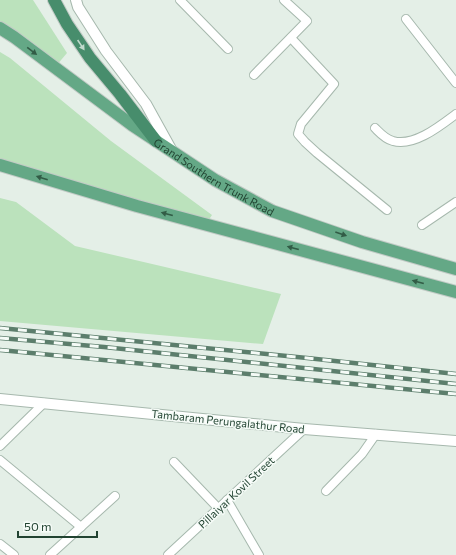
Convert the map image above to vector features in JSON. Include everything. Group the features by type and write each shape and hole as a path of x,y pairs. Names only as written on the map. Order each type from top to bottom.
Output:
{"highway":[{"path":"54,0 67,24 90,58 156,141"}],"main road":[{"name":"Grand Southern Trunk Road","path":"0,28 132,125 172,152 215,180 272,211 362,242 456,269"},
{"path":"0,165 137,206 456,292"}],"street":[{"path":"76,0 78,7 106,51 146,104 172,152"},
{"path":"180,0 228,49"},
{"path":"254,75 307,21 284,0"},
{"path":"406,19 456,83"},
{"path":"291,38 334,84 301,124 298,134 316,152 387,210"},
{"path":"375,128 383,136 392,141 405,142 425,135 438,128 456,114"},
{"path":"422,226 456,202"},
{"name":"Tambaram Perungalathur Road","path":"0,400 456,441"},
{"path":"0,446 44,403"},
{"name":"Pillaiyar Kovil Street","path":"168,555 304,428"},
{"path":"326,491 362,454 376,434"},
{"path":"0,460 81,527"},
{"path":"174,462 218,508"},
{"path":"50,555 115,496"},
{"path":"227,500 259,555"},
{"path":"0,544 14,555"}],"green space":[{"path":"0,0 33,0 67,53 56,66 0,23"},
{"path":"0,52 10,58 111,141 212,215 208,221 0,161"},
{"path":"0,198 16,202 75,246 281,294 263,344 0,321"}],"railway":[{"path":"0,328 456,374"},
{"path":"0,338 104,347 456,384"},
{"path":"0,350 456,394"}]}
